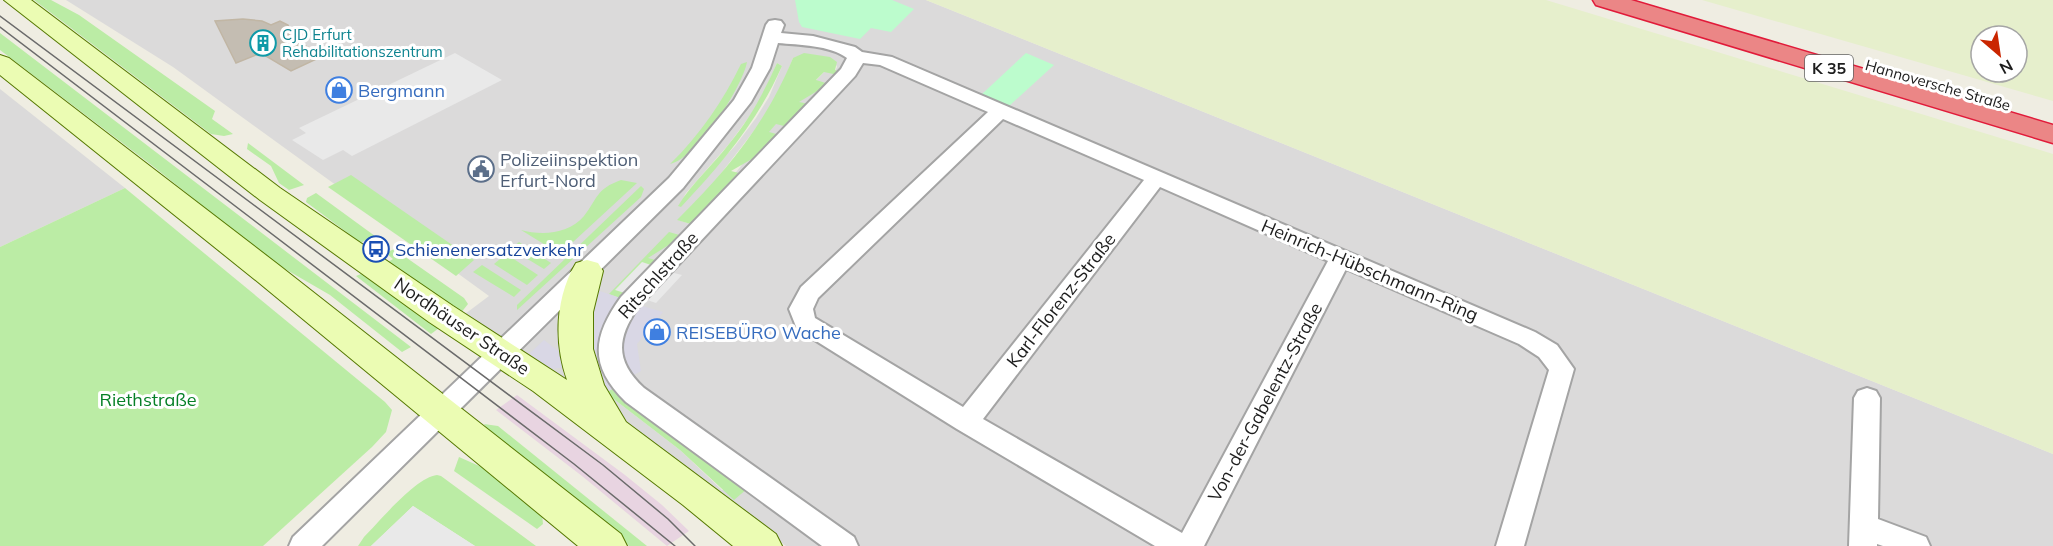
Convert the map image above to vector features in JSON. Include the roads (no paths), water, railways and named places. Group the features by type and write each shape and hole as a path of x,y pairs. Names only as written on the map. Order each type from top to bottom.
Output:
{"highway":[{"name":"Hannoversche Straße","path":"1605,0 2053,134"},
{"name":"Hannoversche Straße","path":"1650,0 2053,117"}],"main road":[{"name":"Nordhäuser Straße","path":"16,0 270,194 627,441 762,546"},
{"path":"0,63 607,546"},
{"path":"587,271 578,296 574,321 573,335 578,363 594,403 627,441"}],"street":[{"name":"Heinrich-Hübschmann-Ring","path":"587,271 646,214 725,125 753,84 774,31 832,45 849,51 857,57 886,61 1527,338 1548,351 1562,369 1510,546"},
{"name":"Ritschlstraße","path":"844,546 623,385 611,362 610,348 614,325 628,303 849,72 857,57"},
{"path":"999,111 808,293 801,309 805,323 966,422 1180,546"},
{"name":"Karl-Florenz-Straße","path":"966,422 1156,178"},
{"name":"Von-der-Gabelentz-Straße","path":"1190,546 1341,258"},
{"path":"303,546 500,352 587,271"},
{"path":"1867,398 1863,536 1916,546"}],"tram line":[{"path":"0,16 603,465 668,519 695,546"},
{"path":"0,27 574,464 675,546"}],"place":[{"name":"CJD Erfurt Rehabilitationszentrum","path":"263,43"},
{"name":"Bergmann","path":"339,90"},
{"name":"Polizeiinspektion Erfurt-Nord","path":"481,169"},
{"name":"Schienenersatzverkehr","path":"376,249"},
{"name":"REISEBÜRO Wache","path":"657,332"}],"park label":[{"name":"Riethstraße","path":"148,399"}]}
